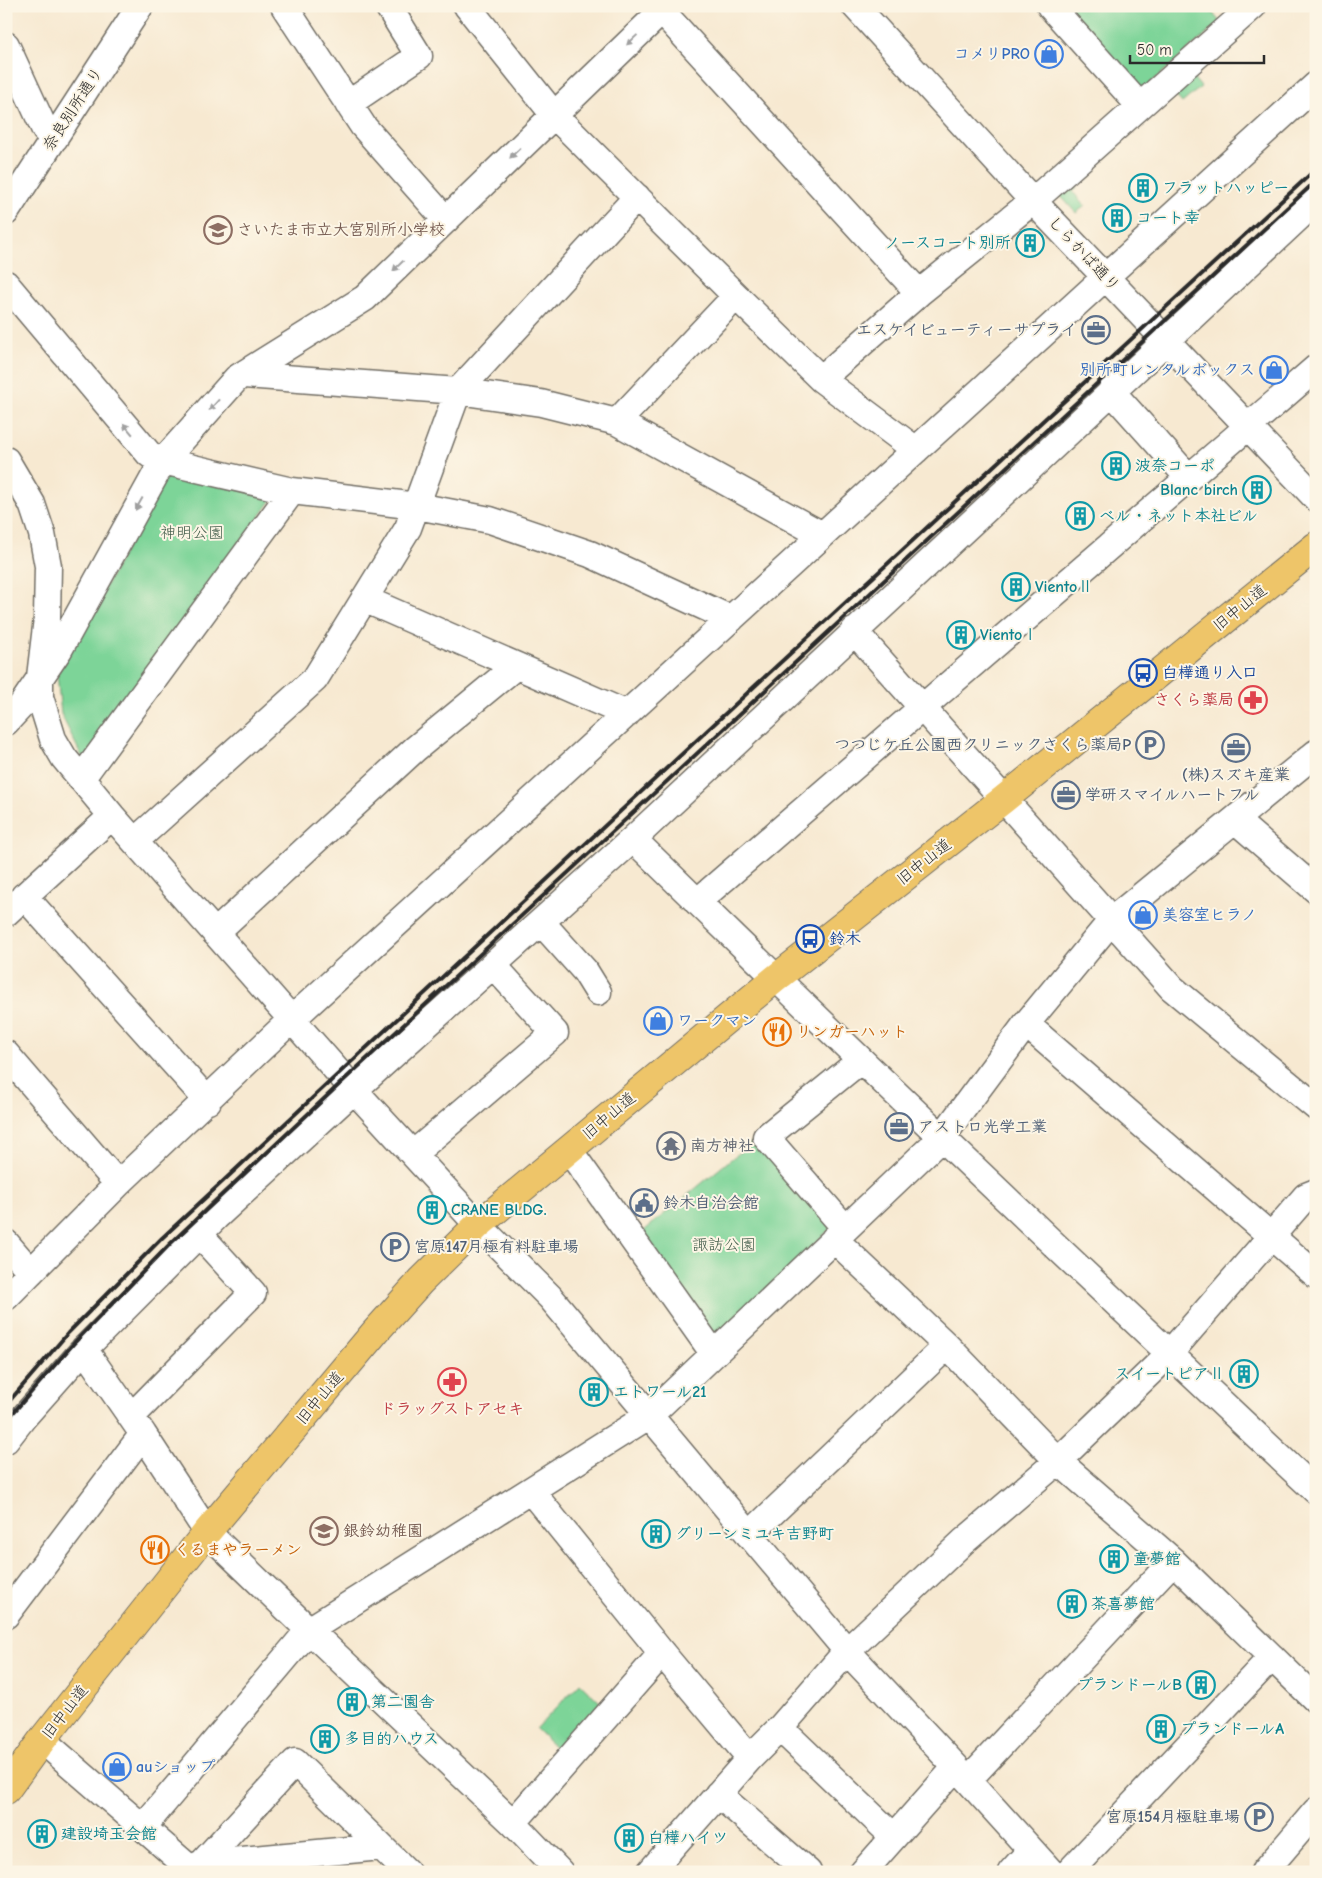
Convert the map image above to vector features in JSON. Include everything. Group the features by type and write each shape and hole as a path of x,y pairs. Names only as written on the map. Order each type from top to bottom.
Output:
{"main road":[{"name":"旧中山道","path":"6,1790 42,1740 207,1532 376,1331 421,1281 478,1225 775,979 1004,799 1316,546"}],"street":[{"path":"284,6 363,126 446,220"},
{"path":"348,104 419,56 388,6"},
{"path":"467,6 554,115 736,296 821,379 916,450"},
{"name":"しらかば通り","path":"855,6 1033,201 1316,498"},
{"path":"1050,6 1140,106"},
{"path":"821,379 919,293 1033,201 1140,106 1226,15 1253,6"},
{"path":"6,722 21,706 59,650 163,461 237,378 365,298 662,8 919,293"},
{"name":"奈良別所通り","path":"6,212 55,138 128,13"},
{"path":"6,45 45,130 55,138"},
{"path":"6,1297 118,1184 208,1101 291,1020 1316,85"},
{"path":"135,842 315,679 408,528 458,392 637,197"},
{"path":"6,1440 23,1418 84,1350 199,1234 354,1090 633,839 1111,391 1316,202"},
{"path":"6,284 149,454 163,461 292,491 417,506 490,520 590,554 731,619"},
{"path":"617,422 736,296"},
{"path":"697,902 1316,368"},
{"path":"244,375 458,392 541,403 617,422 822,535"},
{"path":"1111,391 1188,477"},
{"path":"10,477 32,504 42,534 48,566 47,618 40,677 40,697 53,739 64,758 112,816 354,1090 478,1225 550,1297 847,1651 962,1773 1051,1872"},
{"path":"81,779 292,491"},
{"path":"364,599 627,714"},
{"path":"854,631 1172,988 1316,1107"},
{"path":"215,933 415,749 516,666"},
{"path":"144,1827 309,1630 650,1415 942,1137 1026,1024 1112,920 1316,753"},
{"path":"112,816 15,905 208,1101"},
{"path":"1235,820 1316,890"},
{"path":"633,839 775,979 1169,1354 1316,1491"},
{"path":"541,922 585,971 598,992"},
{"path":"413,1154 555,1033 493,965"},
{"path":"1026,1024 1316,1274"},
{"path":"6,1054 118,1184"},
{"path":"861,1060 766,1137 840,1233 1058,1461 1173,1561 1316,1700"},
{"path":"569,1150 714,1354"},
{"path":"663,1868 718,1794 780,1728 847,1651 963,1542 1058,1461 1169,1354 1306,1196 1316,1192"},
{"path":"6,1615 137,1425 252,1293 199,1234"},
{"path":"6,1243 31,1272"},
{"path":"750,1535 946,1346"},
{"path":"84,1350 137,1425 207,1532 513,1823 560,1872"},
{"path":"530,1491 750,1758"},
{"path":"863,1872 894,1837 962,1773 1173,1561"},
{"path":"513,1823 662,1653"},
{"path":"1069,1872 1272,1658"},
{"path":"780,1728 894,1837"},
{"path":"42,1740 196,1869 390,1862"},
{"path":"196,1869 295,1762 390,1862"},
{"path":"718,1794 808,1872"},
{"path":"1264,1872 1316,1811"},
{"path":"1010,1872 1031,1850"}],"green space":[{"path":"1059,6 1207,6 1220,22 1137,95"},
{"path":"1190,74 1201,87 1182,103 1171,90"},
{"path":"1070,180 1077,188 1073,192 1085,206 1076,213 1057,192"},
{"name":"神明公園","path":"168,473 274,497 84,761 61,714 57,674"},
{"name":"諏訪公園","path":"758,1137 832,1227 715,1342 640,1234"},
{"path":"580,1683 606,1708 561,1753 536,1729"}],"railway":[{"path":"6,1405 68,1333 162,1238 756,685 1316,169"},
{"path":"6,1421 75,1342 170,1244 344,1080 1316,181"}],"place":[{"name":"コメリPRO","path":"1049,54"},
{"name":"フラットハッピー","path":"1143,188"},
{"name":"コート幸","path":"1117,218"},
{"name":"さいたま市立大宮別所小学校","path":"218,230"},
{"name":"ノースコート別所","path":"1030,243"},
{"name":"エスケイビューティーサプライ","path":"1096,330"},
{"name":"別所町レンタルボックス","path":"1274,370"},
{"name":"波奈コーポ","path":"1116,466"},
{"name":"Blanc birch","path":"1257,490"},
{"name":"ベル・ネット本社ビル","path":"1080,516"},
{"name":"VientoⅡ","path":"1016,587"},
{"name":"VientoⅠ","path":"961,635"},
{"name":"白樺通り入口","path":"1143,673"},
{"name":"さくら薬局","path":"1253,700"},
{"name":"つつじケ丘公園西クリニックさくら薬局P","path":"1150,745"},
{"name":"(株)スズキ産業","path":"1236,748"},
{"name":"学研スマイルハートフル","path":"1066,795"},
{"name":"美容室ヒラノ","path":"1143,915"},
{"name":"鈴木","path":"810,939"},
{"name":"ワークマン","path":"658,1021"},
{"name":"リンガーハット","path":"777,1032"},
{"name":"アストロ光学工業","path":"899,1127"},
{"name":"南方神社","path":"671,1146"},
{"name":"鈴木自治会館","path":"644,1203"},
{"name":"CRANE BLDG.","path":"432,1210"},
{"name":"宮原147月極有料駐車場","path":"395,1247"},
{"name":"スイートピアⅡ","path":"1244,1374"},
{"name":"ドラッグストアセキ","path":"452,1382"},
{"name":"エトワール21","path":"594,1392"},
{"name":"銀鈴幼稚園","path":"324,1531"},
{"name":"グリーンミユキ吉野町","path":"656,1534"},
{"name":"くるまやラーメン","path":"155,1550"},
{"name":"童夢館","path":"1114,1559"},
{"name":"茶喜夢館","path":"1072,1604"},
{"name":"プランドールB","path":"1201,1685"},
{"name":"第二園舎","path":"352,1702"},
{"name":"プランドールA","path":"1161,1729"},
{"name":"多目的ハウス","path":"325,1739"},
{"name":"auショップ","path":"117,1767"},
{"name":"宮原154月極駐車場","path":"1259,1817"},
{"name":"建設埼玉会館","path":"42,1834"},
{"name":"白樺ハイツ","path":"629,1838"}]}
